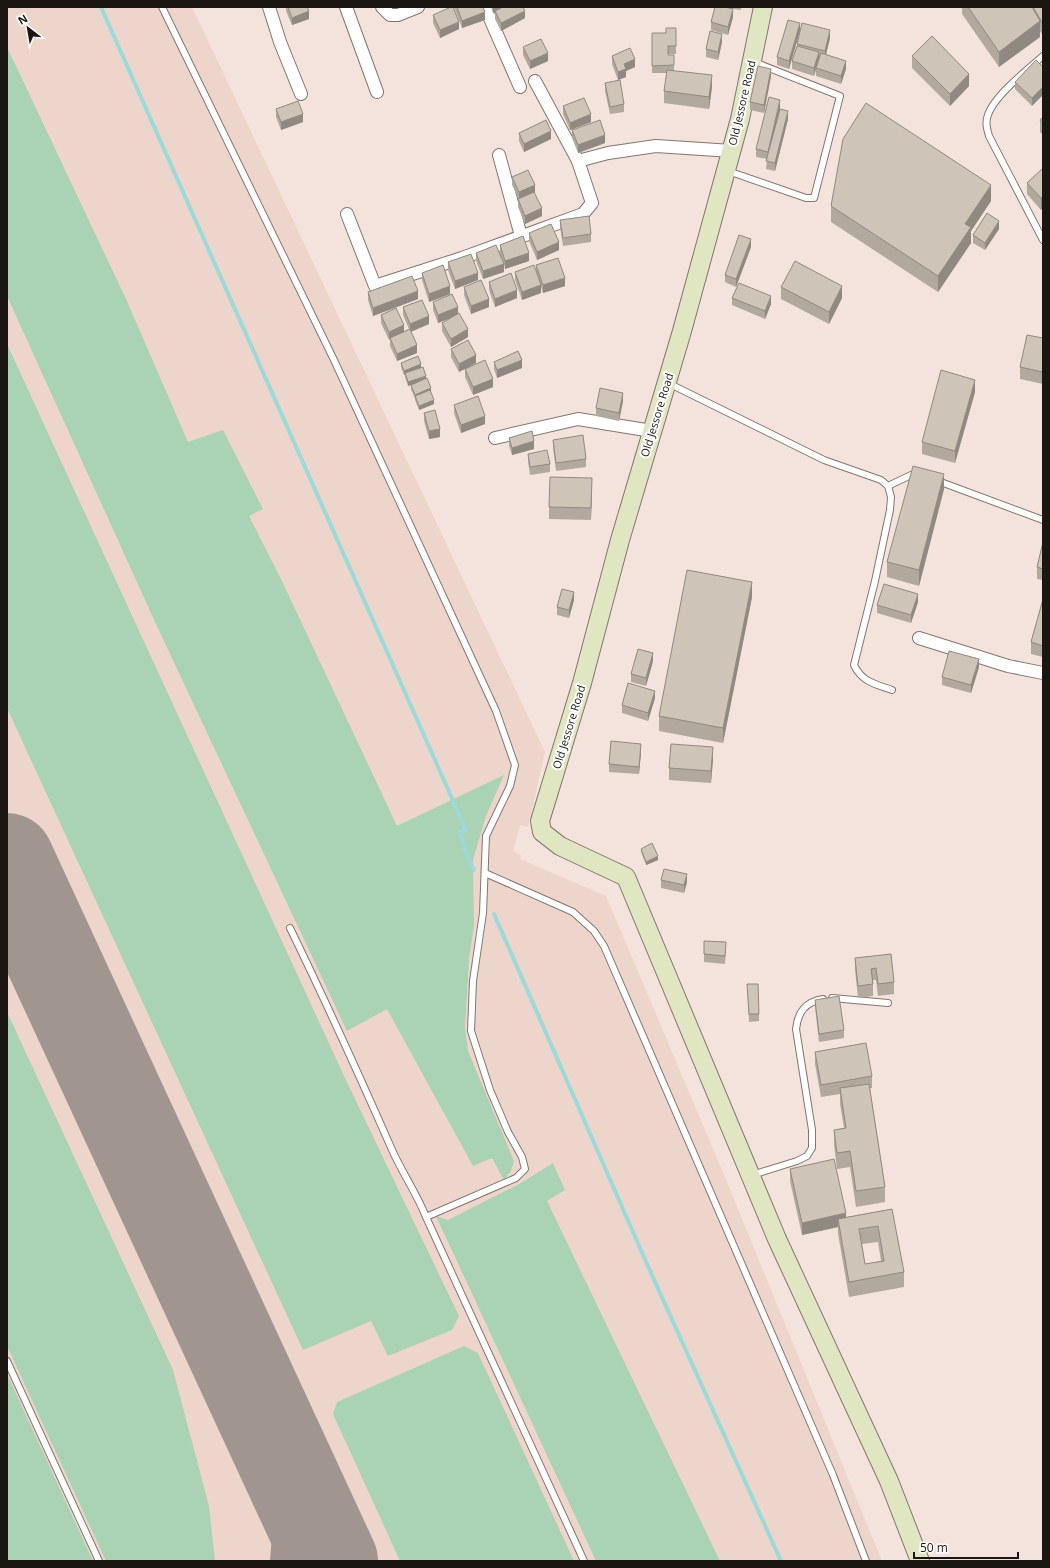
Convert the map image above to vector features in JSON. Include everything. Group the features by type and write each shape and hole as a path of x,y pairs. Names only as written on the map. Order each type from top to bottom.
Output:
{"street":[{"path":"269,7 280,42 301,94"},
{"path":"346,7 377,92"},
{"path":"382,7 390,15 398,15 418,7"},
{"path":"485,7 520,87"},
{"name":"Old Jessore Road","path":"750,1175 626,877 560,846 542,832 540,821 582,683 620,540 667,382 732,151 763,7"},
{"path":"347,214 375,286 583,214 592,203 578,162 535,81"},
{"path":"578,162 608,152 656,146 732,151"},
{"path":"499,155 521,236"},
{"path":"495,438 578,419 652,431"},
{"path":"918,638 1008,666 1043,673"},
{"path":"750,1175 777,1239 889,1481 920,1561"}],"lane":[{"path":"162,7 334,360 496,711 515,765 510,786 486,836 483,913 473,981 471,1031 490,1090 508,1132 522,1157 525,1169 516,1178 426,1217"},
{"path":"1043,56 1009,85 988,113 986,123 989,136 1043,240"},
{"path":"726,170 806,198 814,198 840,96 752,61"},
{"path":"667,382 824,460 881,480 888,486 891,497 890,510 875,581 854,665 859,675 870,682 892,690"},
{"path":"888,486 911,475 925,478"},
{"path":"932,479 1043,520"},
{"path":"485,873 573,912 594,931 604,946 833,1474 866,1561"},
{"path":"290,928 337,1025 396,1158 420,1201 584,1561"},
{"path":"750,1175 797,1162 807,1156 812,1148 812,1130 796,1029 797,1017 803,1008 817,1000 831,998 888,1003"},
{"path":"7,1361 99,1561"}],"shaded area":[{"path":"7,7 192,7 545,752 528,827 520,825 513,851 521,855 520,859 606,896 722,1170 882,1561 7,1561"}],"green space":[{"path":"7,47 126,299 188,442 223,430 263,509 249,516 281,579 397,826 504,775 486,816 473,860 474,927 469,958 465,1027 468,1051 514,1161 511,1171 504,1180 492,1158 473,1166 387,1009 347,1031 156,624 7,296"},
{"path":"7,344 344,1076 459,1316 452,1330 388,1356 371,1321 303,1350 7,708"},
{"path":"7,1012 173,1370 209,1506 215,1561 106,1561 7,1346"},
{"path":"553,1163 565,1190 547,1201 720,1561 596,1561 436,1216 448,1220 521,1183"},
{"path":"464,1346 478,1353 574,1561 400,1561 333,1414 337,1402"},
{"path":"7,1374 93,1561 7,1561"}],"building":[{"path":"288,7 307,7 309,11 292,18"},
{"path":"453,7 459,22 440,30 433,15"},
{"path":"457,7 483,7 485,12 462,21"},
{"path":"503,7 523,7 525,11 501,23 495,11"},
{"path":"715,7 733,9 728,27 711,22"},
{"path":"968,7 1032,7 1040,21 999,52"},
{"path":"1033,7 1043,7 1043,24"},
{"path":"788,20 800,23 789,61 777,57"},
{"path":"802,23 830,30 825,51 797,44"},
{"path":"666,28 676,28 676,46 668,46 668,55 674,55 674,65 652,66 652,33 666,33"},
{"path":"710,31 722,34 718,52 706,49"},
{"path":"932,36 969,74 950,94 912,56"},
{"path":"541,39 548,53 530,61 523,47"},
{"path":"797,46 819,52 814,68 792,61"},
{"path":"630,48 635,59 624,64 626,69 618,72 612,56"},
{"path":"821,53 846,61 841,76 816,68"},
{"path":"1036,60 1043,67 1043,87 1032,98 1015,82"},
{"path":"758,66 771,69 764,105 750,102"},
{"path":"667,70 712,75 709,97 664,91"},
{"path":"620,80 624,104 610,107 605,83"},
{"path":"769,97 780,100 768,152 756,149"},
{"path":"584,98 591,114 570,123 563,106"},
{"path":"298,101 303,114 281,122 276,109"},
{"path":"866,103 991,185 965,224 971,227 938,276 831,206 843,139"},
{"path":"780,109 788,111 775,163 766,161"},
{"path":"1043,117 1043,124 1040,120"},
{"path":"546,120 551,131 524,144 519,133"},
{"path":"600,120 605,135 578,145 572,130"},
{"path":"1043,168 1043,197 1041,198 1027,183"},
{"path":"528,170 535,185 519,192 512,177"},
{"path":"534,192 542,208 525,216 518,199"},
{"path":"987,213 999,221 985,243 973,235"},
{"path":"589,216 591,234 563,238 560,220"},
{"path":"551,224 559,242 537,252 529,233"},
{"path":"739,235 751,239 736,279 725,275"},
{"path":"523,236 529,253 505,261 500,245"},
{"path":"496,245 504,264 483,271 476,253"},
{"path":"471,254 478,273 455,281 448,262"},
{"path":"558,258 565,278 543,285 536,265"},
{"path":"795,261 842,286 829,312 781,287"},
{"path":"443,265 450,286 429,294 422,273"},
{"path":"534,265 541,285 522,292 515,272"},
{"path":"511,273 517,290 495,299 489,282"},
{"path":"412,276 418,291 373,308 368,292"},
{"path":"481,280 489,299 471,306 464,287"},
{"path":"739,283 771,296 765,311 732,298"},
{"path":"452,294 458,307 438,315 433,302"},
{"path":"422,300 429,316 410,324 403,307"},
{"path":"396,308 404,325 389,332 381,315"},
{"path":"459,313 468,329 451,339 442,323"},
{"path":"410,329 417,345 397,354 390,338"},
{"path":"1027,335 1043,338 1043,372 1020,367"},
{"path":"468,340 476,355 459,364 451,349"},
{"path":"518,351 522,360 497,370 494,362"},
{"path":"418,356 421,364 404,371 401,363"},
{"path":"485,360 493,379 473,387 465,369"},
{"path":"423,367 426,376 408,382 405,373"},
{"path":"941,370 975,380 955,451 922,442"},
{"path":"427,378 431,388 415,395 411,385"},
{"path":"600,388 623,393 619,413 596,408"},
{"path":"430,390 434,400 419,406 415,396"},
{"path":"478,396 485,416 461,425 454,405"},
{"path":"435,410 440,429 429,431 424,413"},
{"path":"532,431 534,441 512,448 509,438"},
{"path":"583,435 586,459 556,463 553,440"},
{"path":"547,450 550,464 530,467 528,454"},
{"path":"913,466 944,474 919,570 887,562"},
{"path":"550,477 592,478 591,508 549,507"},
{"path":"1043,542 1043,569 1037,567"},
{"path":"687,570 752,582 723,728 659,716"},
{"path":"884,584 918,594 911,615 877,605"},
{"path":"562,589 574,592 569,610 557,607"},
{"path":"1043,599 1043,646 1031,642"},
{"path":"638,649 653,653 646,678 631,674"},
{"path":"949,651 979,659 971,685 942,677"},
{"path":"628,683 655,691 648,713 622,705"},
{"path":"611,741 641,744 639,767 609,764"},
{"path":"671,744 713,747 711,771 669,768"},
{"path":"652,843 658,856 646,862 641,849"},
{"path":"664,869 687,874 684,885 661,880"},
{"path":"704,941 726,942 725,956 704,954"},
{"path":"891,954 894,982 878,984 876,968 871,969 873,984 858,986 855,958"},
{"path":"747,984 758,984 759,1014 749,1014"},
{"path":"839,996 844,1030 819,1034 815,1000"},
{"path":"866,1043 872,1076 821,1085 815,1052"},
{"path":"869,1084 885,1187 856,1191 850,1151 837,1153 834,1130 846,1128 840,1088"},
{"path":"834,1159 846,1213 802,1223 790,1169"},
{"path":"892,1209 904,1272 849,1282 838,1219","holes":["878,1226 884,1261 865,1264 859,1229"]}],"waterway":[{"path":"101,7 466,830 460,832 466,853 474,870"},
{"path":"494,914 647,1264 781,1561"}],"taxiway":[{"path":"275,1440 289,1499 291,1536 289,1561"}],"runway":[{"path":"7,860 331,1561"}]}
